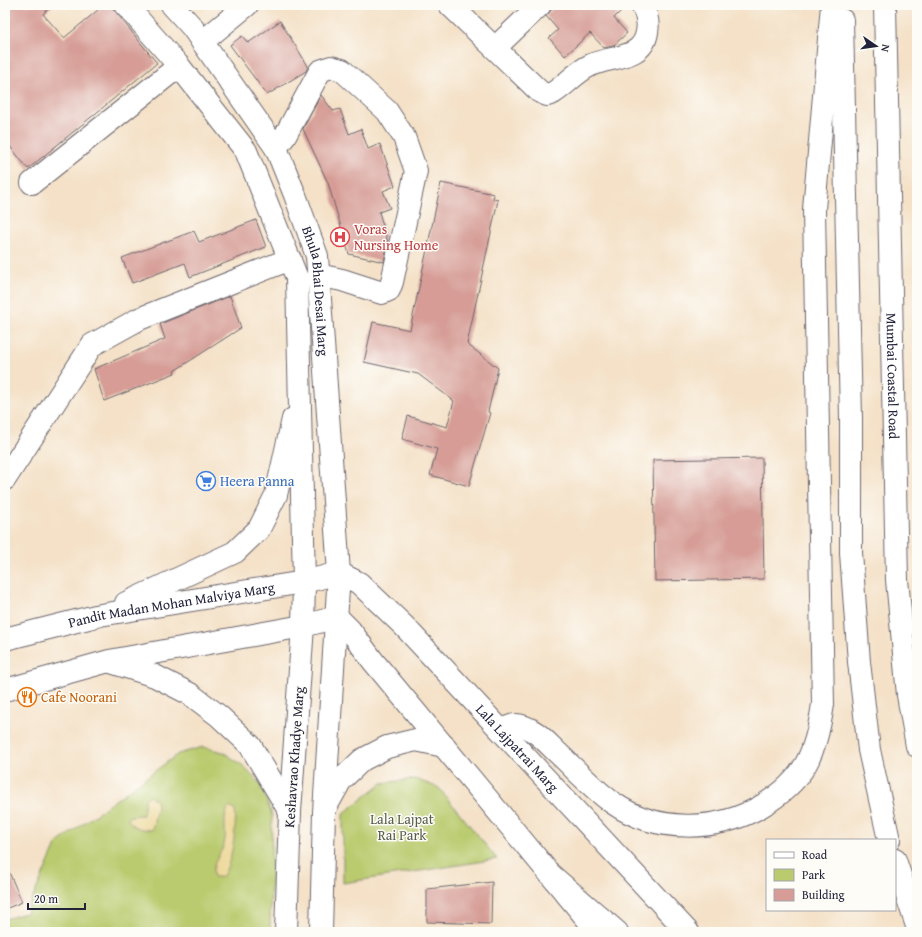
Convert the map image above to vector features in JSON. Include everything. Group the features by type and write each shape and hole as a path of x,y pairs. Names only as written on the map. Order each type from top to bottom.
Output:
{"main road":[{"name":"Bhula Bhai Desai Marg","path":"126,5 179,66 246,151 297,278 301,384 304,582"},
{"name":"Bhula Bhai Desai Marg","path":"172,5 202,42 276,148 317,256 339,573 337,617"},
{"path":"202,42 247,5"},
{"path":"450,5 540,92 547,95 553,93 588,66 601,61 631,54 641,48 646,40 648,29 646,12 642,5"},
{"path":"494,48 540,5"},
{"path":"501,730 515,725 530,730 542,738 596,790 614,804 655,822 678,826 705,825 730,820 754,810 777,797 797,776 811,756 819,733 823,704 814,209 832,5"},
{"path":"842,5 851,418 851,553 859,662 869,750 889,839"},
{"name":"Mumbai Coastal Road","path":"885,5 897,580 908,695 917,746"},
{"path":"32,183 179,66"},
{"path":"276,148 285,136 320,71 331,67 342,70 387,110 404,137 416,171 389,290 382,293 342,280 318,275"},
{"path":"5,480 92,345 139,319 290,259"},
{"path":"100,615 235,552 259,530 276,495 301,384"},
{"name":"Lala Lajpatrai Marg","path":"339,573 359,583 404,626 688,932"},
{"name":"Pandit Madan Mohan Malviya Marg","path":"5,639 100,615 304,582 339,573"},
{"name":"Keshavrao Khadye Marg","path":"286,932 290,812 303,626 304,582"},
{"path":"5,690 109,661 303,626 337,617"},
{"path":"337,617 350,630 598,932"},
{"path":"321,932 324,812 337,617"},
{"path":"109,661 155,676 190,694 219,716 250,745 290,812"},
{"path":"324,812 341,780 362,760 387,746 416,740 444,746"},
{"path":"896,863 917,926"},
{"path":"551,875 617,932"}],"green space":[{"path":"203,747 223,752 242,765 261,785 272,815 270,932 5,932 5,919 26,913 57,843 178,754"},
{"name":"Lala Lajpat Rai Park","path":"415,779 439,788 497,859 343,883 343,814 382,783"}],"sand":[{"path":"149,796 156,800 157,807 152,830 135,827 128,820 130,816 143,815 145,799"},
{"path":"229,807 235,810 234,835 231,855 226,871 222,877 214,877 213,868 224,844 225,816"}],"building":[{"path":"5,5 53,5 43,14 64,38 104,5 110,5 157,63 28,169 5,140"},
{"path":"552,5 627,5 614,18 627,33 613,46 604,48 590,33 565,56 549,38 558,30 546,16 552,9"},
{"path":"280,21 308,66 306,71 267,95 230,45 242,36 248,43"},
{"path":"321,95 333,111 340,109 349,134 361,129 368,149 380,144 395,186 383,191 390,208 379,212 388,243 384,262 349,254 328,183 303,129"},
{"path":"441,183 494,194 493,199 498,200 467,344 498,368 488,412 490,413 469,486 430,475 437,449 402,439 408,416 447,427 454,401 418,374 364,362 373,322 410,330"},
{"path":"256,220 266,247 190,277 185,263 132,283 122,258 194,231 199,242"},
{"path":"230,296 241,328 174,371 175,373 104,401 94,369 165,339 160,324"},
{"path":"762,458 764,579 655,581 653,460"},
{"path":"5,863 22,902 5,909"},
{"path":"492,882 491,924 427,922 427,889"}],"place":[{"name":"Voras Nursing Home","path":"340,237"},
{"name":"Heera Panna","path":"206,481"},
{"name":"Cafe Noorani","path":"27,697"}]}
